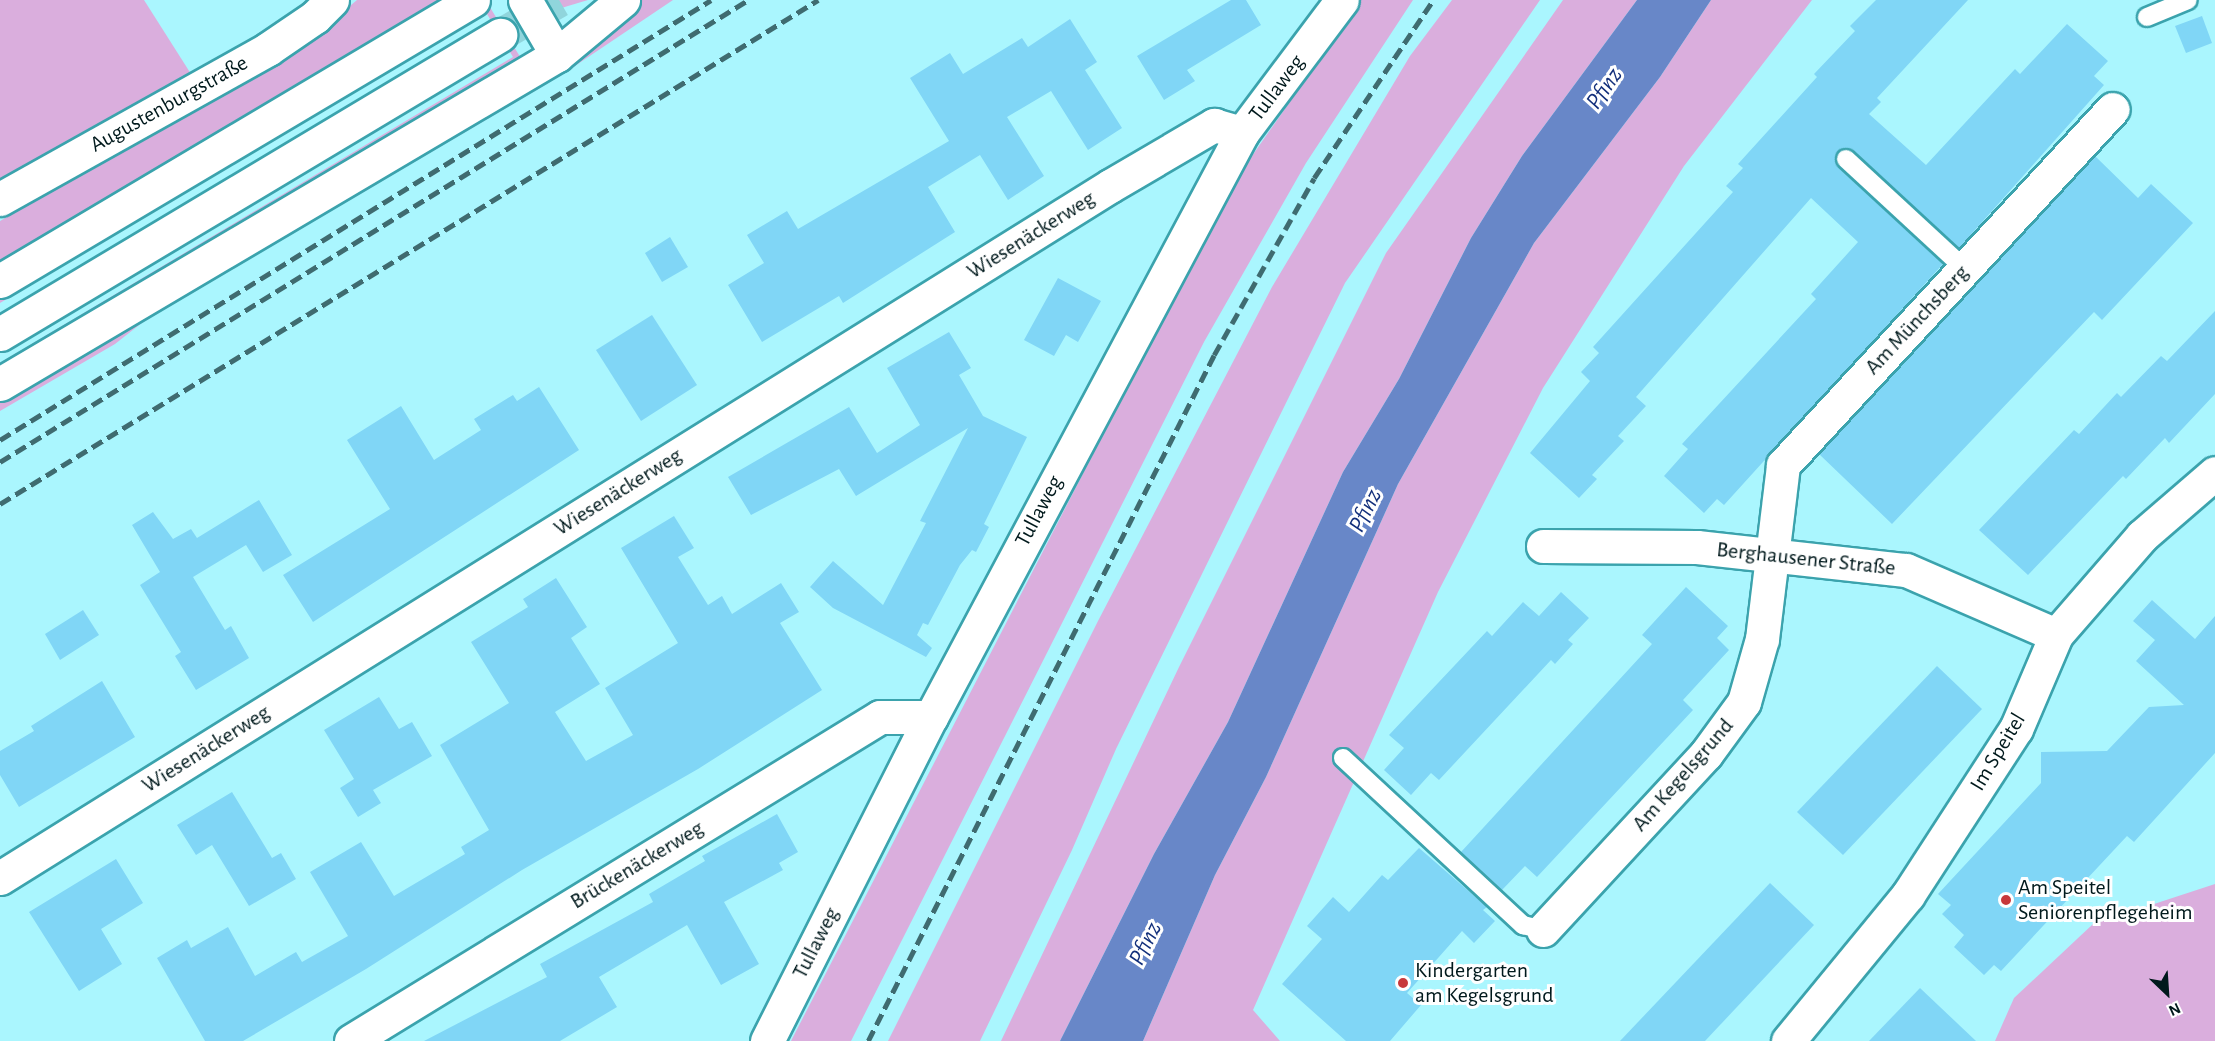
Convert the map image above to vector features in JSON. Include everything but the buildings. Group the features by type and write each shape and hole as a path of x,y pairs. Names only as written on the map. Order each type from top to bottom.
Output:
{"main road":[{"name":"Augustenburgstraße","path":"0,199 268,49 315,17 332,0"},
{"path":"0,281 473,0"},
{"path":"525,0 556,55"},
{"path":"0,384 556,55 623,0"},
{"name":"Tullaweg","path":"767,1041 931,717 1242,133 1342,0"},
{"path":"0,334 500,35"},
{"name":"Am Münchsberg","path":"1769,555 1783,465 2113,109"},
{"name":"Wiesenäckerweg","path":"0,878 1110,186 1214,125 1242,133"},
{"name":"Im Speitel","path":"1788,1041 1914,885 2016,729 2056,635 2142,536 2215,473"},
{"name":"Berghausener Straße","path":"1543,546 1697,547 1906,570 2056,635"},
{"name":"Am Kegelsgrund","path":"1543,930 1706,754 1744,702 1762,639 1769,555"},
{"name":"Brückenäckerweg","path":"351,1041 880,717 931,717"}],"lane":[{"path":"2147,17 2188,0"},
{"path":"1846,159 1964,268"},
{"path":"1343,758 1523,925 1543,930"}],"shaded area":[{"path":"0,0 144,0 191,74 0,184"},
{"path":"357,0 446,0 0,267 0,221 304,45"},
{"path":"548,0 588,0 558,9"},
{"path":"633,0 673,0 560,76 143,322 115,344 0,411 0,400"},
{"path":"1361,0 1413,0 1306,163 1204,342 851,1041 791,1041 1231,186"},
{"path":"1452,0 1540,0 1345,283 1116,749 1072,850 980,1041 888,1041 1098,621 1272,287 1410,56"},
{"path":"1563,0 1637,0 1522,156 1471,238 1399,379 1343,472 1228,722 1154,854 1060,1041 1001,1041 1179,667 1386,253"},
{"path":"1711,0 1812,0 1684,166 1543,388 1438,592 1253,1010 1280,1041 1143,1041 1215,875 1266,777 1398,484 1534,243 1660,77"},
{"path":"488,4 522,60 0,370 0,363 513,57 487,14 0,303 0,293"},
{"path":"2215,884 2215,1041 1995,1041 2014,998 2093,924"}],"water":[{"name":"Pfinz","path":"1637,0 1711,0 1660,77 1534,243 1398,484 1266,777 1215,875 1143,1041 1060,1041 1154,854 1228,722 1343,472 1399,379 1471,238 1522,156"}],"tunnel":[{"path":"500,35 560,0"}],"railway":[{"path":"0,440 711,0"},
{"path":"0,462 748,0"},
{"path":"0,504 818,0"},
{"path":"868,1041 1214,355 1314,178 1433,0"}],"place":[{"name":"Am Speitel Seniorenpflegeheim","path":"2006,900"},
{"name":"Kindergarten am Kegelsgrund","path":"1403,983"}]}
